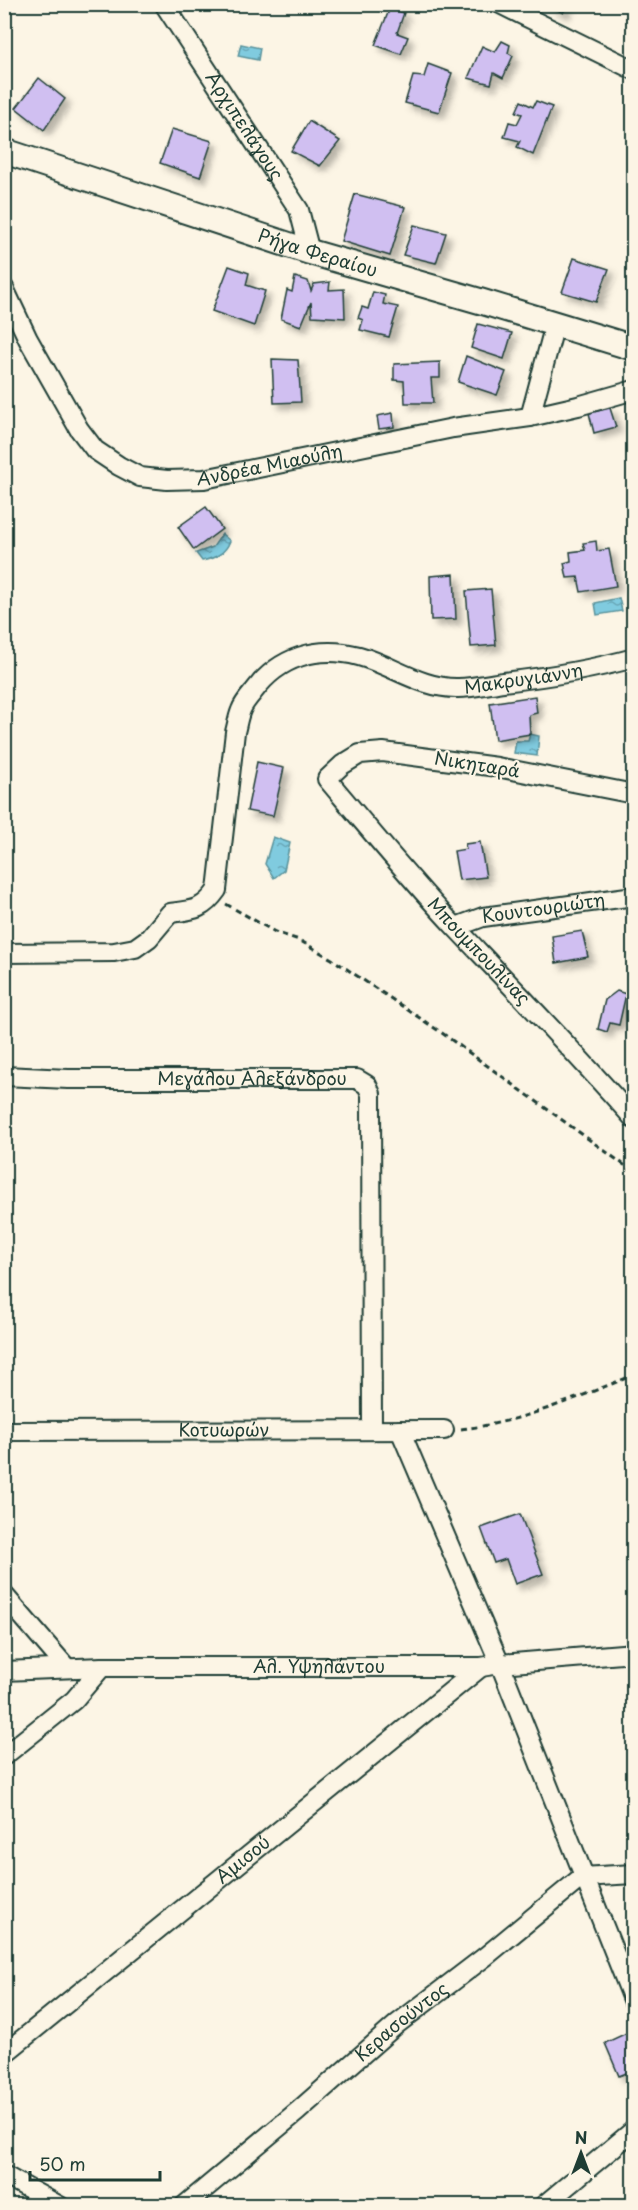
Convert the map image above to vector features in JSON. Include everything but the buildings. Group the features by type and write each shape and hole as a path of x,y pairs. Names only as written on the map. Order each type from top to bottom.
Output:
{"street":[{"name":"Αρχιπελάγους","path":"164,4 299,210 310,252"},
{"path":"500,4 633,70"},
{"name":"Ρήγα Φεραίου","path":"4,151 310,252 633,348"},
{"name":"Ανδρέα Μιαούλη","path":"4,288 28,339 79,429 95,450 140,477 167,480 204,479 453,428 530,417 633,390"},
{"path":"530,417 555,324"},
{"name":"Μακρυγιάννη","path":"217,890 235,732 241,709 267,674 284,663 306,654 323,652 358,656 436,686 457,688 557,676 599,668 633,658"},
{"name":"Νικηταρά","path":"327,779 342,765 360,754 383,752 497,767 633,794"},
{"name":"Μπουμπουλίνας","path":"327,779 398,864 533,1006 633,1119"},
{"path":"4,953 114,952 135,948 149,938 170,913 192,910 209,902 217,890"},
{"name":"Κουντουριώτη","path":"456,927 483,916 633,896"},
{"name":"Μεγάλου Αλεξάνδρου","path":"4,1076 357,1079 367,1085 371,1094 372,1430"},
{"path":"400,1430 500,1664 633,2002"},
{"name":"Κοτυωρών","path":"4,1431 444,1430"},
{"path":"4,1595 66,1667"},
{"name":"Αλ. Υψηλάντου","path":"4,1671 66,1667 480,1667 633,1653"},
{"path":"4,1756 74,1700 102,1667"},
{"name":"Αμισού","path":"4,2054 480,1667"},
{"path":"582,1877 633,1874"},
{"name":"Κερασούντος","path":"184,2205 298,2111 397,2024 486,1956 582,1877"},
{"path":"543,2205 633,2130"},
{"path":"4,2175 60,2205"}],"path":[{"path":"217,890 228,906 275,932 299,940 332,959 442,1033 633,1172"},
{"path":"444,1430 498,1423 552,1407 633,1375"}],"water":[{"path":"241,44 260,48 258,60 238,56"},
{"path":"222,534 230,541 225,549 215,557 202,561 196,553 213,547"},
{"path":"619,598 622,611 597,615 595,603"},
{"path":"530,734 539,736 537,756 514,753 516,741 528,741"},
{"path":"273,837 290,843 284,870 274,878 265,864"}]}
